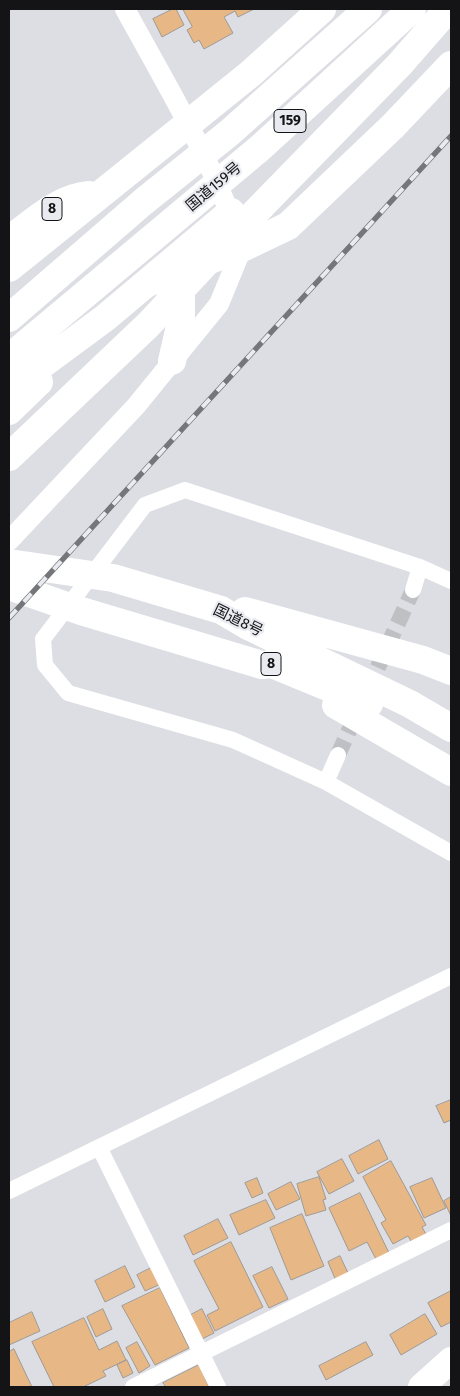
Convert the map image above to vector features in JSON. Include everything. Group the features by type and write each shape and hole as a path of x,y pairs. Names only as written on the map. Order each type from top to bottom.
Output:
{"highway":[{"path":"9,268 250,74 322,9"},
{"name":"159","path":"9,318 143,202 229,132 368,9"},
{"name":"国道159号","path":"9,358 260,148 412,9"},
{"path":"9,457 148,325 400,64 448,9"},
{"path":"147,282 242,248 288,226 393,126 451,65"},
{"name":"8","path":"9,240 53,208 76,196 101,195"},
{"path":"9,411 105,318 231,212"},
{"path":"147,282 181,288 181,322 172,360"},
{"path":"9,389 105,318"},
{"path":"9,553 113,578"},
{"name":"国道8号","path":"9,563 113,578 221,610 248,626 410,704 451,728"},
{"name":"国道8号","path":"9,586 81,611 262,665 272,664 296,672 385,711 451,744"},
{"path":"9,600 81,611"},
{"name":"8","path":"221,610 248,611 423,660 451,671"},
{"name":"8","path":"262,665 271,674 312,692 451,772"}],"main road":[{"path":"421,1387 451,1360"}],"street":[{"path":"9,541 136,406 219,304 242,248 231,212 187,124 125,9"},
{"path":"451,581 420,567 185,490 145,506 43,639 45,665 68,693 233,740 326,782 451,853"},
{"path":"413,590 420,567"},
{"path":"326,782 338,755"},
{"path":"9,1191 451,976"},
{"path":"100,1147 203,1352 218,1387"},
{"path":"133,1387 451,1230"}],"building":[{"path":"176,9 184,25 162,37 153,19"},
{"path":"183,9 254,9 238,17 235,11 224,17 233,33 204,49 199,40 194,43 187,30 192,27"},
{"path":"451,1100 451,1120 444,1123 436,1106"},
{"path":"379,1140 388,1159 358,1174 349,1156"},
{"path":"342,1159 354,1181 329,1194 317,1172"},
{"path":"391,1161 426,1225 422,1227 428,1238 414,1246 408,1236 393,1244 381,1223 386,1220 363,1177"},
{"path":"319,1177 326,1199 323,1200 326,1210 306,1216 297,1184"},
{"path":"257,1178 263,1193 252,1198 245,1183"},
{"path":"432,1178 446,1208 424,1218 410,1187"},
{"path":"291,1182 300,1199 276,1210 268,1194"},
{"path":"360,1193 390,1255 377,1261 367,1242 349,1251 329,1208"},
{"path":"451,1197 451,1216 444,1201"},
{"path":"266,1200 275,1218 239,1235 230,1215"},
{"path":"302,1214 324,1266 291,1280 270,1228"},
{"path":"218,1219 228,1238 193,1255 184,1236"},
{"path":"231,1242 263,1307 215,1331 207,1315 219,1309 194,1261"},
{"path":"340,1256 349,1275 336,1281 328,1262"},
{"path":"125,1266 135,1287 105,1302 95,1281"},
{"path":"153,1267 161,1284 145,1291 137,1275"},
{"path":"272,1267 288,1299 269,1308 253,1276"},
{"path":"160,1288 189,1348 155,1365 122,1306"},
{"path":"451,1291 451,1322 441,1327 428,1303"},
{"path":"103,1309 112,1329 96,1337 87,1317"},
{"path":"202,1309 214,1333 198,1341 187,1317"},
{"path":"32,1312 40,1331 9,1345 9,1323"},
{"path":"425,1314 437,1334 401,1355 390,1335"},
{"path":"84,1318 99,1350 117,1341 126,1360 103,1371 106,1376 83,1387 54,1387 32,1342"},
{"path":"137,1342 150,1366 139,1373 126,1348"},
{"path":"366,1342 373,1355 326,1380 319,1366"},
{"path":"14,1349 32,1387 9,1387 9,1352"},
{"path":"127,1360 133,1373 123,1378 117,1365"},
{"path":"199,1365 209,1387 166,1387 163,1383"}],"tunnel":[{"path":"338,755 413,590"}],"railway":[{"path":"9,618 451,136"}]}
